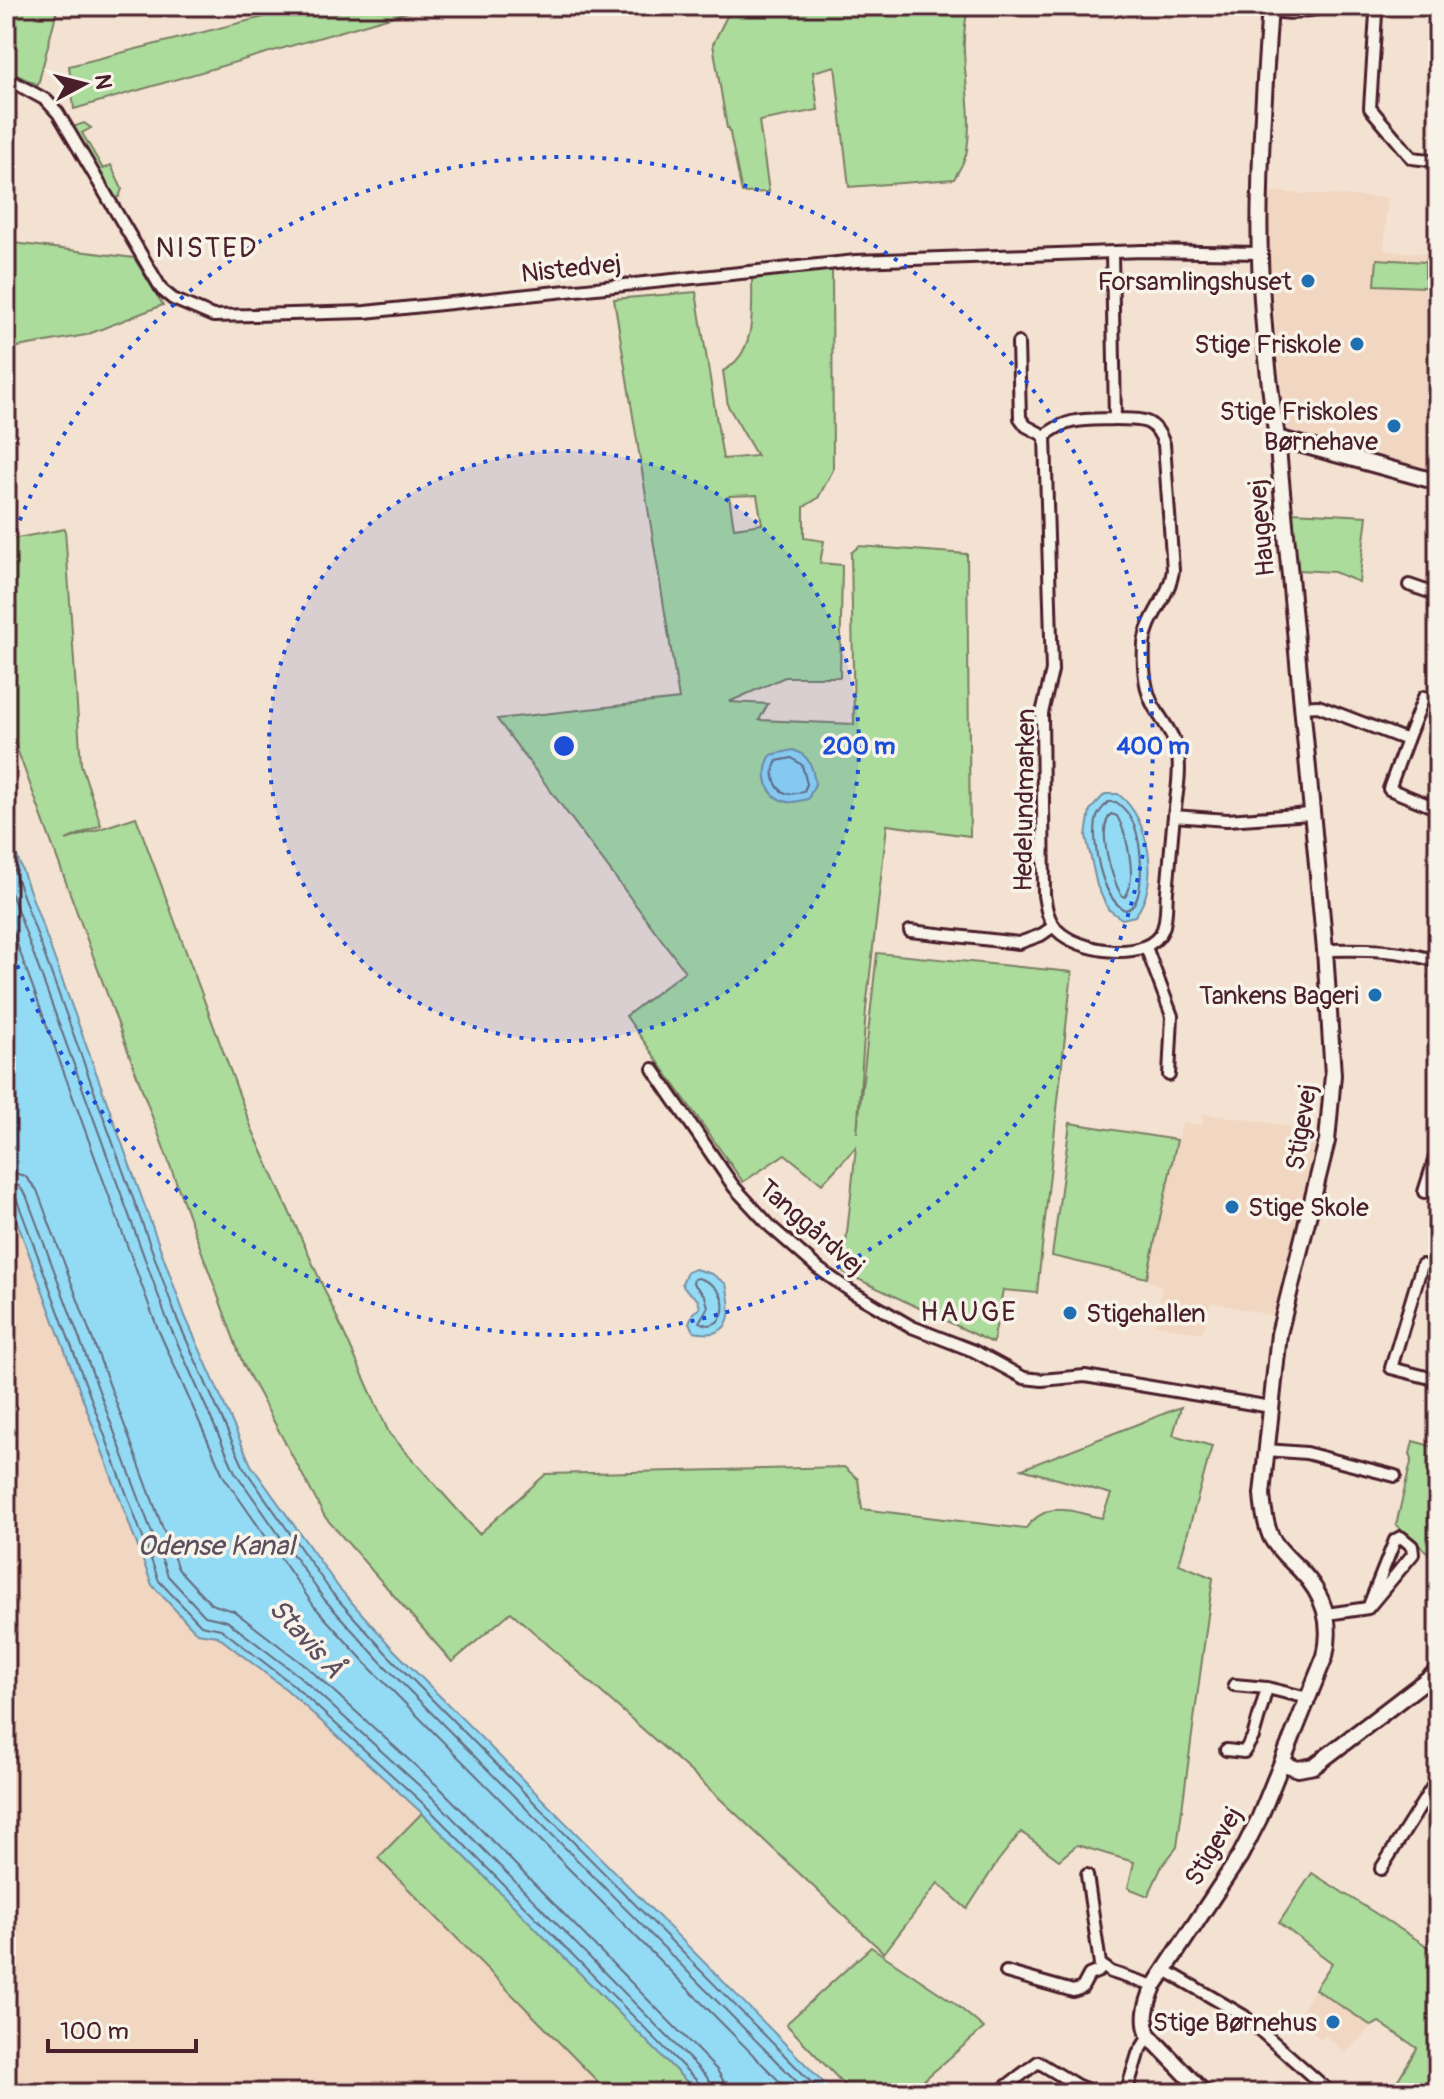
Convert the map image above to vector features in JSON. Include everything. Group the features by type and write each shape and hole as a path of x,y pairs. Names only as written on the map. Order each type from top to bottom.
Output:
{"street":[{"path":"1270,9 1292,13 1332,6"},
{"path":"1374,6 1370,108 1412,158 1438,161"},
{"name":"Haugevej","path":"1270,9 1260,190 1260,253 1325,950"},
{"name":"Nistedvej","path":"6,78 46,100 58,113 162,290 173,299 213,316 365,312 856,261 1112,253 1260,253"},
{"path":"1112,253 1115,419"},
{"path":"1018,343 1020,418 1026,426 1045,436 1057,425 1069,420 1115,419 1148,421 1159,430 1164,444 1173,570 1171,584 1152,618 1144,644 1146,684 1150,697 1171,733 1178,754 1163,928 1151,944 1127,950 1083,945 1057,929"},
{"name":"Hedelundmarken","path":"910,931 1019,943 1057,929 1046,912 1044,868 1042,713 1051,683 1045,436"},
{"path":"1277,438 1438,482"},
{"path":"1409,585 1438,595"},
{"path":"1036,626 1050,625"},
{"path":"1438,703 1424,697 1389,789 1438,809"},
{"path":"1301,707 1318,706 1407,740"},
{"path":"1174,816 1227,820 1311,814"},
{"path":"1146,947 1171,1012 1173,1027 1169,1075"},
{"path":"1325,950 1374,949 1438,962"},
{"name":"Stigevej","path":"1126,2093 1138,2054 1149,2036 1145,2016 1154,1986 1240,1856 1259,1819 1328,1642 1327,1614 1317,1590 1272,1539 1266,1524 1262,1494 1279,1334 1330,1118 1332,1061 1325,950"},
{"name":"Tanggårdvej","path":"653,1069 734,1187 771,1227 819,1269 912,1327 974,1351 1024,1378 1042,1380 1085,1376 1188,1395 1208,1394 1271,1407"},
{"path":"1424,1192 1438,1148"},
{"path":"1422,1265 1391,1368 1438,1380"},
{"path":"1266,1450 1306,1453 1395,1476"},
{"path":"1327,1614 1368,1608 1413,1554 1412,1546 1404,1538 1395,1540 1368,1608"},
{"path":"1282,1763 1298,1769 1314,1766 1438,1671"},
{"path":"1234,1685 1267,1688 1308,1698"},
{"path":"1226,1750 1244,1752 1267,1688"},
{"path":"1381,1869 1438,1778"},
{"path":"1006,1972 1073,1991 1082,1988 1089,1975 1099,1971 1087,1875"},
{"path":"1100,1964 1111,1972 1154,1986"},
{"path":"1165,1970 1244,2016 1331,2093"},
{"path":"1149,2036 1204,2093"},
{"path":"1004,2088 1038,2062 1096,2093"}],"shaded area":[{"name":"Stige Friskole","path":"1269,192 1387,198 1384,251 1438,254 1438,472 1289,430 1285,424 1268,244"},
{"name":"Stige Skole","path":"1203,1114 1260,1121 1317,1133 1275,1316 1211,1302 1202,1333 1155,1325 1162,1286 1148,1281 1182,1123 1202,1125"},
{"path":"6,1192 152,1585 287,1690 422,1813 379,1859 609,2093 24,2093 6,2066"},
{"name":"Stige Børnehus","path":"1315,1989 1372,2026 1345,2053 1326,2035 1321,2039 1297,2018"}],"green space":[{"path":"6,6 58,6 38,85 6,70"},
{"path":"307,6 428,6 74,109 69,66"},
{"path":"732,6 969,6 964,59 969,132 965,157 954,179 849,187 835,66 813,72 818,110 759,121 769,192 742,193 713,44"},
{"path":"84,123 91,128 82,133 103,169 111,165 122,189 119,197 112,199 70,128"},
{"path":"6,242 134,258 163,305 86,335 6,349"},
{"path":"1377,259 1425,262 1425,287 1375,285"},
{"path":"832,270 833,470 818,498 804,507 804,538 824,541 820,563 842,565 840,677 785,677 729,702 768,704 759,720 854,724 851,553 859,546 967,554 970,836 887,825 866,1009 857,1133 877,953 1072,972 1037,1293 1003,1290 993,1343 843,1272 856,1147 822,1184 785,1154 743,1182 626,1016 685,971 497,719 679,699 614,299 696,292 723,459 757,456 728,406 723,371 734,363 747,342 752,316 752,277","holes":["757,495 762,524 734,528 729,496"]},
{"path":"1292,512 1367,516 1359,582 1334,572 1298,570"},
{"path":"65,529 81,764 101,825 66,840 136,817 252,1129 389,1433 479,1534 546,1474 844,1467 858,1479 862,1509 1025,1529 1051,1510 1069,1510 1102,1518 1111,1494 1022,1469 1181,1407 1173,1435 1212,1446 1179,1564 1213,1578 1177,1847 1162,1866 1148,1896 1128,1888 1134,1862 1077,1845 1059,1860 1021,1832 967,1909 938,1883 884,1953 699,1779 511,1612 452,1662 325,1517 243,1364 6,719 6,540"},
{"path":"1070,1123 1177,1140 1147,1278 1052,1256"},
{"path":"1413,1441 1438,1448 1436,1560 1396,1525"},
{"path":"422,1813 698,2093 609,2093 378,1858"},
{"path":"1312,1873 1438,1953 1438,2093 1390,2093 1417,2048 1379,2022 1372,2026 1315,1989 1332,1963 1279,1923"},
{"path":"871,1947 953,2002 984,2028 909,2093 852,2093 786,2024"},
{"path":"6,2066 24,2093 6,2093"}],"water":[{"path":"793,750 810,763 815,784 808,799 790,802 780,800 770,790 766,769 771,755"},
{"path":"1105,794 1118,794 1129,805 1138,819 1148,852 1148,887 1143,903 1135,916 1122,919 1108,909 1097,886 1086,836 1090,810"},
{"name":"Odense Kanal","path":"6,826 185,1316 251,1465 339,1588 393,1649 834,2093 698,2093 422,1813 287,1690 217,1636 197,1633 152,1585 6,1192"},
{"path":"695,1269 712,1274 726,1284 729,1314 723,1328 716,1332 694,1332 689,1323 693,1313 700,1308 698,1300 682,1283 687,1272"}],"place":[{"name":"Forsamlingshuset","path":"1308,281"},
{"name":"Stige Friskole","path":"1357,344"},
{"name":"Stige Friskoles Børnehave","path":"1394,426"},
{"name":"Tankens Bageri","path":"1375,995"},
{"name":"Stige Skole","path":"1232,1207"},
{"name":"Stigehallen","path":"1070,1313"},
{"name":"Stige Børnehus","path":"1333,2022"}],"district":[{"name":"NISTED","path":"207,247"},
{"name":"HAUGE","path":"969,1311"}],"water label":[{"name":"Stavis Å","path":"307,1638"}]}
